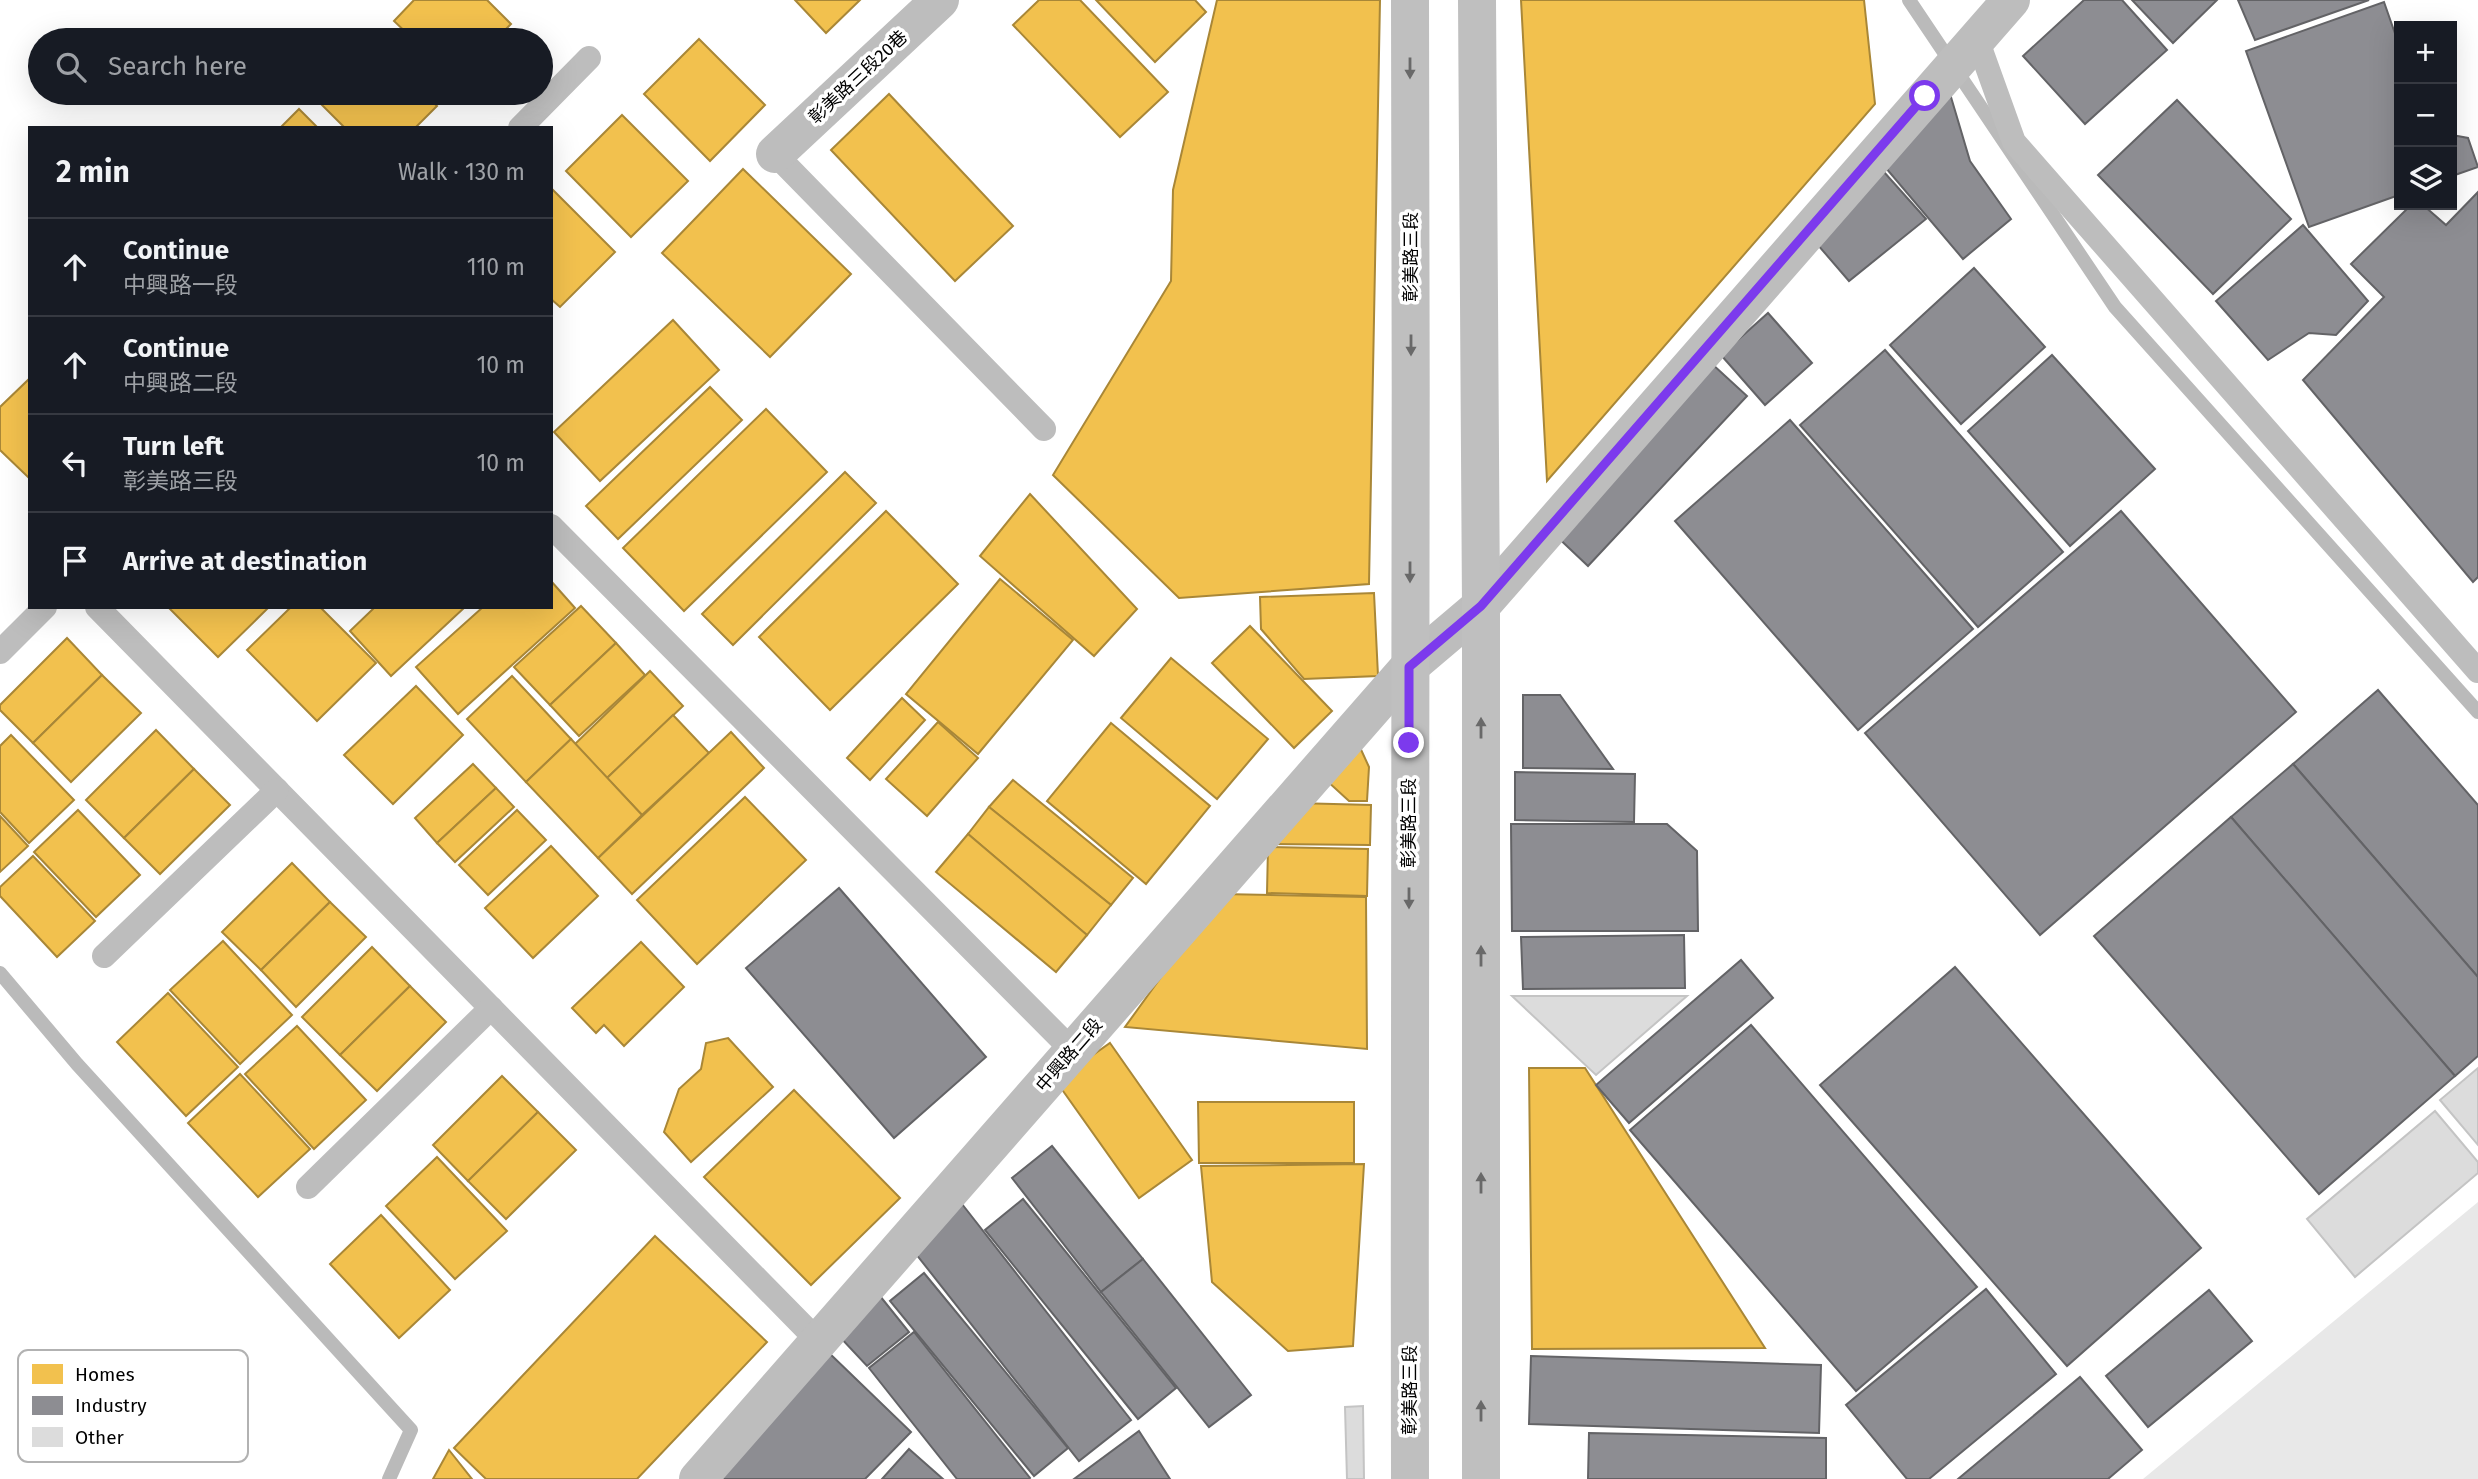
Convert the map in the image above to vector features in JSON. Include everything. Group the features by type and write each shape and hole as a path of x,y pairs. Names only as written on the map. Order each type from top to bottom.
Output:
{"main road":[{"name":"彰美路三段","path":"1410,0 1410,1479"},
{"path":"1476,0 1481,606 1481,1479"}],"street":[{"name":"彰美路三段20巷","path":"775,153 940,0"},
{"name":"中興路二段","path":"698,1479 1409,667 1481,606 2011,0"}],"lane":[{"path":"1977,39 2014,142 2478,671"},
{"path":"553,95 589,58"},
{"path":"522,126 543,105"},
{"path":"775,153 1044,429"},
{"path":"553,528 1073,1051"},
{"path":"0,652 43,609"},
{"path":"99,609 819,1342"},
{"path":"104,956 277,790"},
{"path":"308,1187 491,1008"}],"shaded area":[{"path":"2478,1202 2478,1479 2143,1479"}],"building: Homes":[{"path":"414,0 487,0 511,24 507,28 401,28 394,21"},
{"path":"795,0 860,0 826,33"},
{"path":"1039,0 1080,0 1168,92 1120,137 1013,25"},
{"path":"1096,0 1195,0 1206,12 1155,62"},
{"path":"1217,0 1380,0 1369,584 1179,598 1053,475 1171,281 1173,190"},
{"path":"1521,0 1864,0 1875,104 1547,481"},
{"path":"699,39 765,105 710,161 644,94"},
{"path":"889,94 1013,226 955,281 831,150"},
{"path":"322,105 437,106 417,126 343,126"},
{"path":"299,109 316,126 282,126"},
{"path":"622,115 688,181 631,237 566,171"},
{"path":"743,169 851,274 770,357 662,253"},
{"path":"553,190 615,252 560,307 553,301"},
{"path":"673,320 719,370 600,481 554,432"},
{"path":"28,380 28,477 0,450 0,407"},
{"path":"710,387 742,420 618,539 586,506"},
{"path":"766,409 827,472 684,611 623,548"},
{"path":"845,472 876,503 733,645 702,614"},
{"path":"1030,494 1137,609 1094,656 980,556"},
{"path":"886,511 958,584 830,710 759,637"},
{"path":"1000,579 1073,640 978,754 906,694"},
{"path":"553,583 575,608 458,714 416,667 481,609 553,609"},
{"path":"1374,593 1378,676 1304,679 1261,629 1260,597"},
{"path":"581,606 616,643 550,705 514,667"},
{"path":"170,609 267,609 218,657"},
{"path":"289,609 322,609 376,663 317,721 247,650"},
{"path":"373,609 463,609 391,676 350,631"},
{"path":"1250,626 1332,711 1294,748 1212,663"},
{"path":"67,638 102,675 33,743 0,710 0,705"},
{"path":"616,643 645,675 579,736 550,705"},
{"path":"1171,658 1268,739 1217,799 1121,718"},
{"path":"650,671 683,706 607,778 575,744"},
{"path":"102,675 141,713 71,782 33,743"},
{"path":"512,676 571,739 526,782 467,719"},
{"path":"416,686 463,735 393,804 344,755"},
{"path":"902,698 925,720 870,780 847,758"},
{"path":"673,715 709,753 642,815 607,778"},
{"path":"938,722 978,758 927,816 886,779"},
{"path":"1111,723 1210,806 1146,884 1047,801"},
{"path":"156,730 194,769 124,838 86,800"},
{"path":"731,732 764,768 632,894 598,858"},
{"path":"11,735 74,800 29,843 0,812 0,746"},
{"path":"571,739 642,815 598,858 526,782"},
{"path":"1358,743 1369,767 1367,801 1349,801 1326,780"},
{"path":"473,764 496,788 437,843 415,818"},
{"path":"194,769 230,805 160,874 124,838"},
{"path":"1013,780 1133,878 1111,905 989,807"},
{"path":"496,788 514,807 455,862 437,843"},
{"path":"745,797 806,860 697,964 637,900"},
{"path":"1295,803 1371,805 1370,845 1266,844"},
{"path":"989,807 1111,905 1087,935 968,834"},
{"path":"78,810 140,875 96,917 34,852"},
{"path":"517,810 546,840 488,895 459,865"},
{"path":"0,816 28,846 0,872"},
{"path":"968,834 1087,935 1056,972 936,872"},
{"path":"551,846 598,896 533,958 485,908"},
{"path":"1268,847 1368,849 1367,896 1267,893"},
{"path":"33,856 95,921 57,957 0,896 0,887"},
{"path":"292,863 330,902 261,970 222,932"},
{"path":"1221,894 1366,897 1367,1049 1125,1027"},
{"path":"330,902 366,937 296,1007 261,970"},
{"path":"223,941 292,1015 240,1064 170,990"},
{"path":"641,942 684,987 624,1046 604,1025 596,1033 572,1008"},
{"path":"372,947 410,986 340,1055 302,1017"},
{"path":"410,986 446,1022 377,1091 340,1055"},
{"path":"168,993 238,1067 186,1116 117,1042"},
{"path":"297,1026 366,1100 314,1149 245,1074"},
{"path":"728,1038 773,1087 691,1162 664,1132 679,1089 701,1069 706,1043"},
{"path":"1110,1043 1192,1160 1139,1198 1056,1081"},
{"path":"1529,1068 1585,1068 1765,1348 1532,1349"},
{"path":"240,1074 310,1149 258,1197 188,1123"},
{"path":"502,1076 538,1112 468,1181 433,1145"},
{"path":"794,1090 900,1198 811,1285 704,1177"},
{"path":"1198,1102 1354,1102 1354,1163 1199,1163"},
{"path":"538,1112 576,1150 506,1219 468,1181"},
{"path":"437,1157 507,1231 455,1279 386,1206"},
{"path":"1364,1164 1353,1346 1288,1351 1212,1282 1201,1166"},
{"path":"381,1215 450,1290 399,1338 330,1264"},
{"path":"655,1236 767,1342 637,1479 486,1479 454,1448"},
{"path":"449,1450 472,1479 433,1479"}],"building: Industry":[{"path":"2084,0 2122,0 2167,50 2085,124 2023,56"},
{"path":"2132,0 2217,0 2173,43"},
{"path":"2238,0 2369,0 2255,40"},
{"path":"2384,2 2394,31 2394,197 2309,227 2246,51"},
{"path":"1948,87 1970,161 2011,219 1963,259 1880,161"},
{"path":"2177,100 2291,219 2213,294 2098,175"},
{"path":"2457,136 2468,138 2478,167 2457,174"},
{"path":"1875,162 1926,219 1849,281 1811,237"},
{"path":"2478,192 2478,577 2473,582 2303,380 2384,297 2351,264 2406,210 2429,210 2446,225"},
{"path":"2303,225 2368,301 2336,335 2309,333 2268,360 2216,301"},
{"path":"1974,268 2045,347 1961,424 1890,345"},
{"path":"1768,313 1812,363 1765,405 1721,355"},
{"path":"1885,350 2063,552 1978,627 1800,425"},
{"path":"2052,355 2155,469 2070,546 1968,431"},
{"path":"1711,363 1747,396 1588,566 1552,532"},
{"path":"1790,420 1973,629 1858,730 1675,521"},
{"path":"2121,511 2296,712 2040,935 1865,733"},
{"path":"2378,690 2478,805 2478,977 2293,764"},
{"path":"1523,695 1560,695 1613,769 1523,768"},
{"path":"2293,764 2478,977 2478,1056 2455,1076 2231,817"},
{"path":"1515,772 1635,774 1634,822 1515,820"},
{"path":"2231,817 2455,1076 2319,1194 2094,936"},
{"path":"1511,824 1667,824 1697,851 1698,931 1512,931"},
{"path":"839,888 986,1057 894,1138 746,968"},
{"path":"1684,935 1685,988 1523,989 1521,937"},
{"path":"1741,960 1773,998 1629,1123 1596,1085"},
{"path":"1955,967 2201,1248 2067,1366 1820,1085"},
{"path":"1751,1025 1977,1287 1856,1391 1630,1130"},
{"path":"1052,1146 1143,1259 1101,1292 1012,1178"},
{"path":"1023,1199 1176,1388 1138,1419 985,1230"},
{"path":"962,1204 1131,1420 1079,1461 916,1254"},
{"path":"1143,1259 1251,1395 1209,1427 1101,1292"},
{"path":"924,1273 1068,1448 1034,1476 890,1301"},
{"path":"1986,1289 2056,1374 1929,1479 1907,1479 1846,1405"},
{"path":"2209,1290 2252,1341 2148,1427 2106,1376"},
{"path":"880,1296 909,1332 867,1366 839,1336"},
{"path":"914,1332 1029,1479 957,1479 869,1368"},
{"path":"826,1350 911,1432 865,1479 724,1479 713,1468"},
{"path":"1531,1356 1821,1365 1819,1433 1529,1424"},
{"path":"2080,1377 2142,1450 2108,1479 1958,1479"},
{"path":"1139,1431 1170,1479 1074,1479"},
{"path":"1589,1433 1826,1438 1826,1479 1588,1479"},
{"path":"909,1449 943,1479 882,1479"}],"building: Other":[{"path":"1512,996 1687,996 1596,1075"},
{"path":"2478,1068 2478,1145 2440,1100"},
{"path":"2435,1111 2478,1162 2478,1173 2355,1277 2307,1219"},
{"path":"1363,1406 1364,1479 1347,1479 1345,1407"}],"waterway":[{"path":"1909,0 2115,307 2478,712"},
{"path":"0,973 77,1064 411,1430 389,1479"}],"route":[{"path":"1409,743 1409,667 1481,606 1925,96"}]}
